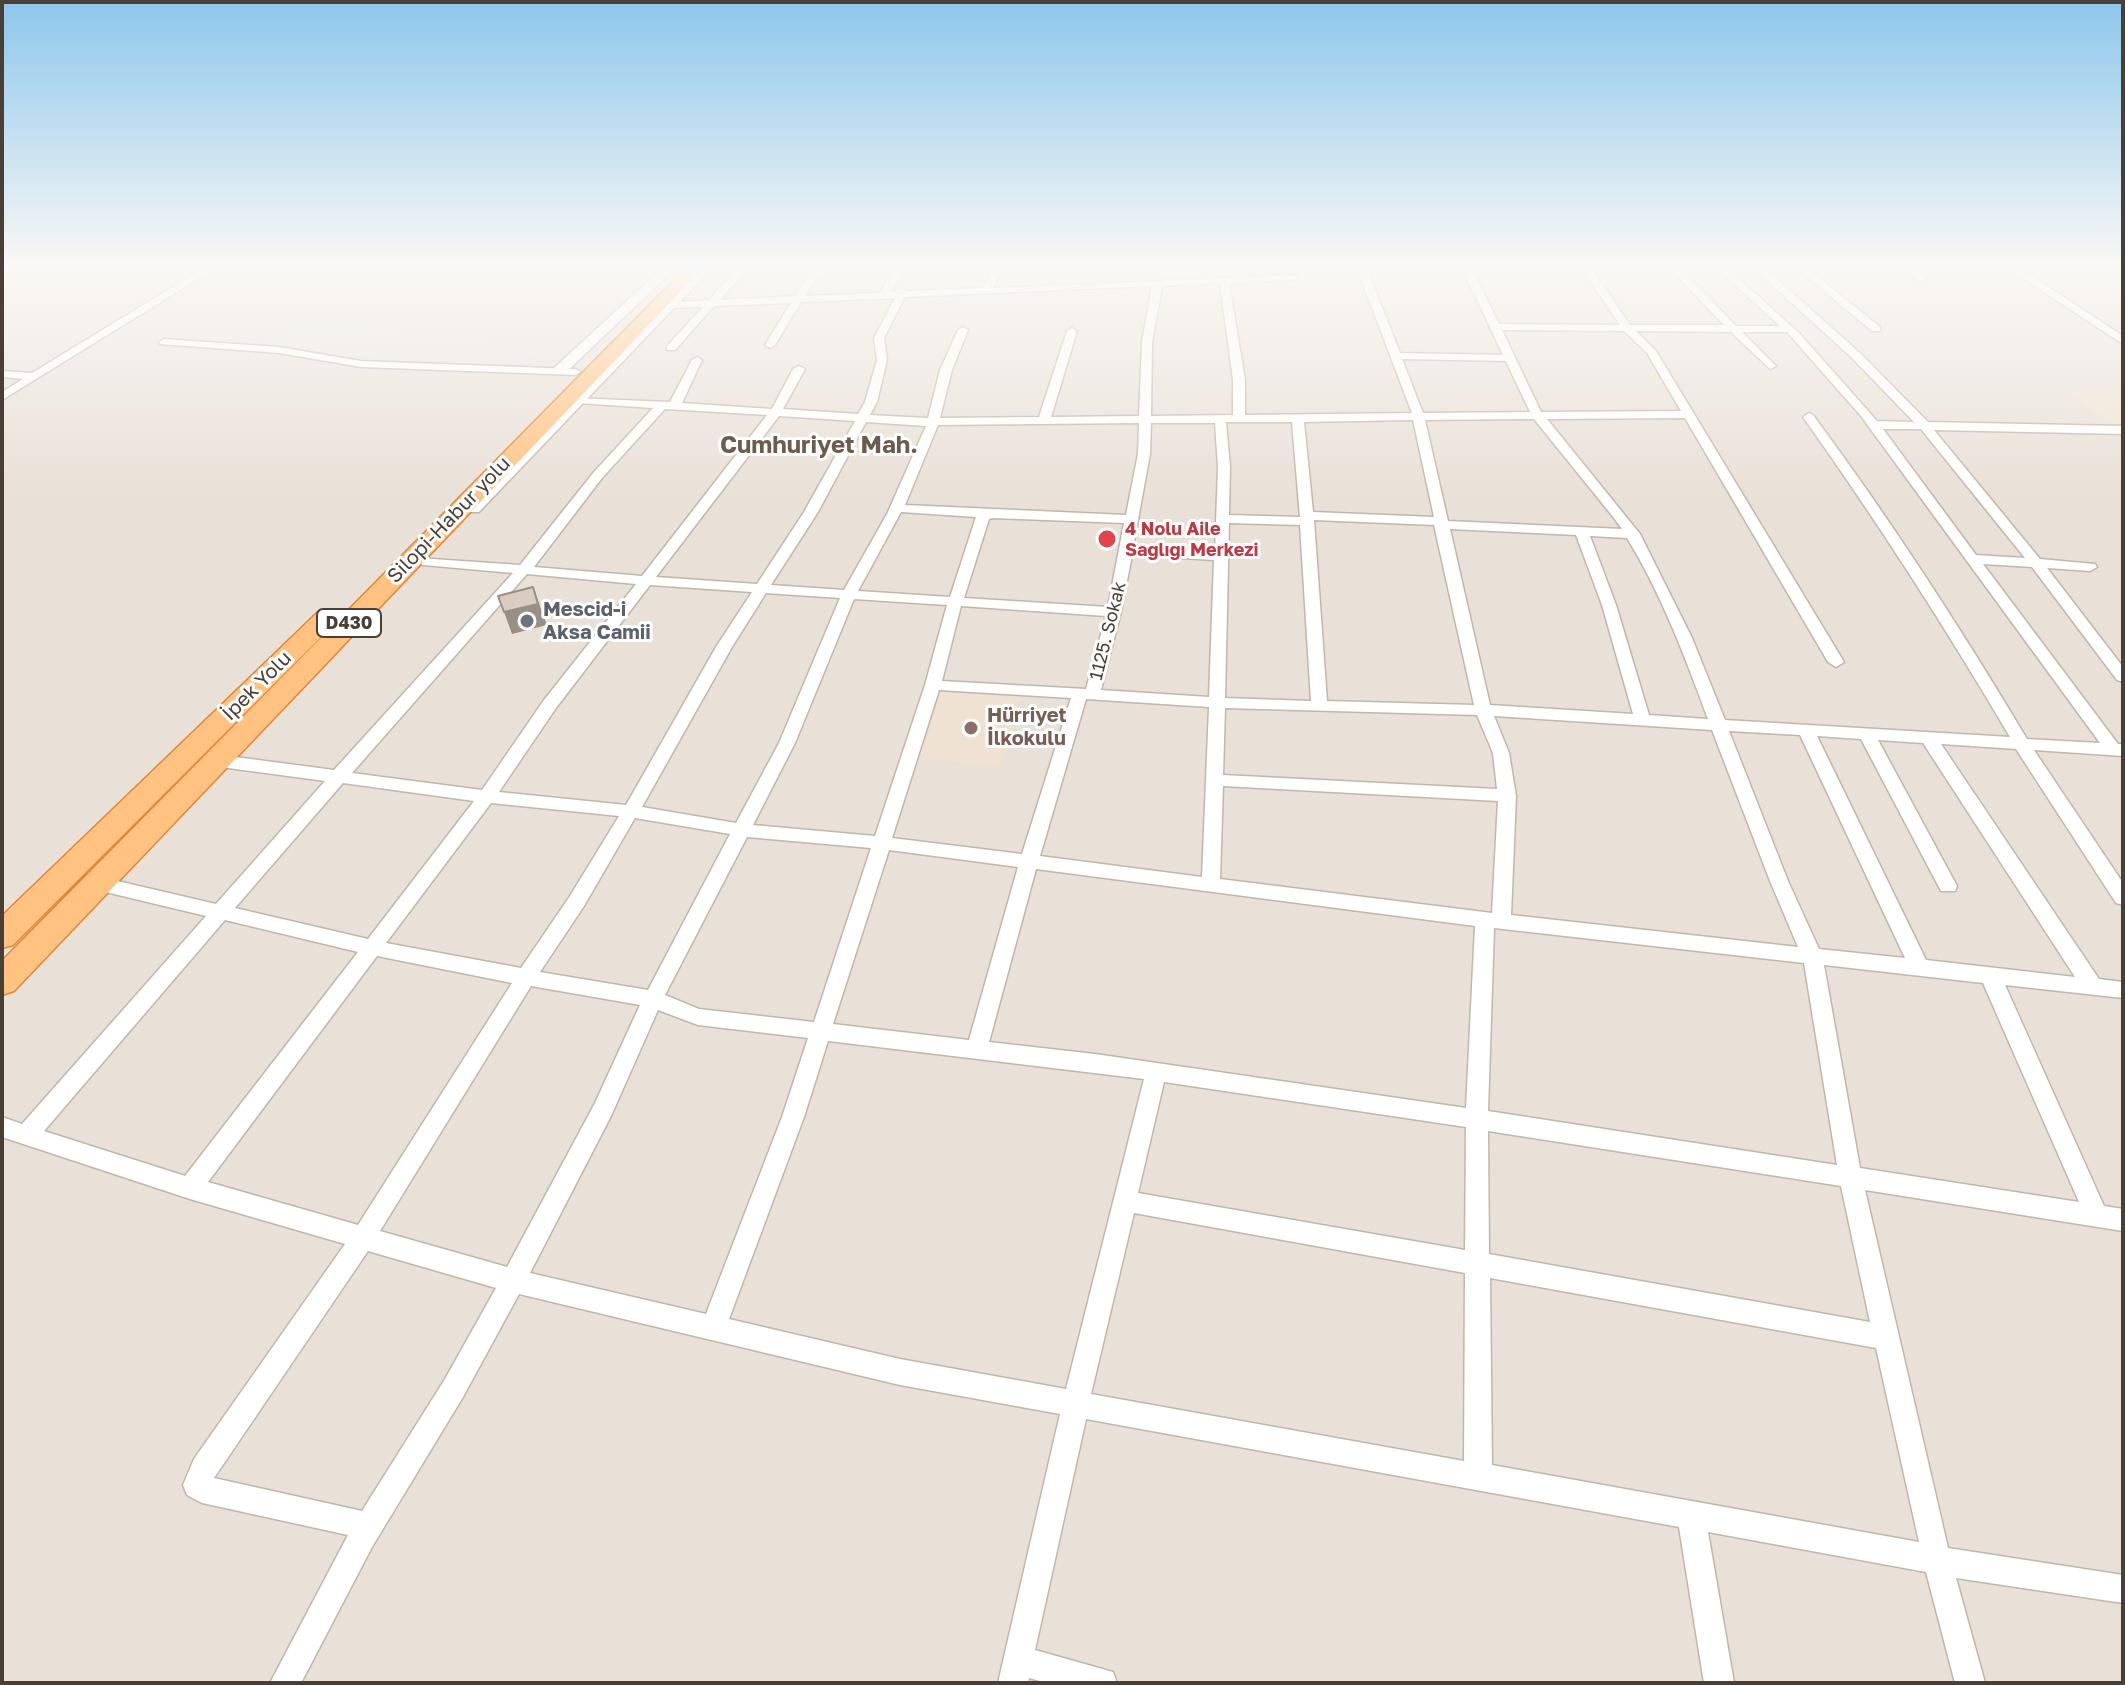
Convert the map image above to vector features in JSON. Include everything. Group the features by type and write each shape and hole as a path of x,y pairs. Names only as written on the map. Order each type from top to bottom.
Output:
{"highway":[{"name":"İpek Yolu","path":"2,936 490,468 567,372 596,345"},
{"name":"Silopi-Habur yolu","path":"2,982 43,937 103,884 490,468 616,345"}],"street":[{"path":"2,397 86,345"},
{"path":"202,345 279,350 361,364 567,372 594,345"},
{"path":"103,884 228,762 632,345"},
{"path":"671,348 674,345"},
{"path":"369,1526 202,1489 197,1485 204,1469 364,1236 525,978 577,901 673,740 724,647 765,588 864,418 878,383 882,360 880,345"},
{"path":"292,1681 369,1526 454,1388 513,1281 603,1109 653,999 787,743 848,595 897,508 933,422 946,370 957,345"},
{"path":"1044,421 1068,345"},
{"name":"1125. Sokak","path":"976,1051 1029,861 1114,612 1129,519 1144,454 1147,345"},
{"path":"1235,345 1239,417"},
{"path":"1392,345 1418,415 1483,710 1501,753 1507,796 1477,1119 1478,1476"},
{"path":"1504,345 1537,415 1633,534 1685,638 1779,881 1813,958 1850,1177 1937,1560 1970,1683"},
{"path":"1644,345 1836,662"},
{"path":"1750,345 1770,366"},
{"path":"1803,345 1877,425 1972,559 2119,750"},
{"path":"1844,345 1925,427 2123,677"},
{"path":"1396,356 1510,358"},
{"path":"697,360 668,406 598,475 524,570 400,706 220,914 14,1131 190,1188 513,1281 900,1372 1937,1560 2123,1589"},
{"path":"190,1188 487,796 550,704 775,413 799,369"},
{"path":"2,374 34,377"},
{"path":"578,400 933,422 1688,414"},
{"path":"1211,885 1222,556 1220,417"},
{"path":"1298,417 1308,518 1319,705"},
{"path":"1809,417 1865,494 1952,626 2023,746 2123,898"},
{"path":"1877,425 2123,430"},
{"path":"897,508 1129,519"},
{"path":"713,1328 822,1032 933,685 955,602 981,521 987,514"},
{"path":"1222,519 1308,518 1633,534"},
{"path":"1581,531 1609,605 1642,719"},
{"path":"1126,551 1222,556"},
{"path":"1972,559 2090,567"},
{"path":"423,561 648,581 1114,612"},
{"path":"933,685 1215,702 1483,710 2119,750"},
{"path":"1806,731 1920,969"},
{"path":"1867,735 1948,886"},
{"path":"1929,739 2093,987"},
{"path":"228,762 628,811 742,830 883,843 1493,921 2123,990"},
{"path":"1213,780 1507,796"},
{"path":"103,884 220,914 372,947 525,978 653,999 698,1017 1156,1072 2123,1220"},
{"path":"1991,977 2097,1216"},
{"path":"1102,1683 1015,1671 1156,1072"},
{"path":"1125,1201 1886,1337"},
{"path":"1691,1515 1719,1683"}],"shaded area":[{"path":"2,345 2123,345 2123,1683 2,1683"},
{"path":"273,345 477,345 475,347 537,348 524,364 363,361"},
{"path":"2123,390 2123,425 2107,423 2067,391"},
{"name":"Hürriyet İlkokulu","path":"940,692 1020,698 1000,767 921,758"}],"building":[{"path":"533,587 538,604 504,612 498,596"}],"place":[{"name":"4 Nolu Aile Sağlığı Merkezi","path":"1107,539"},
{"name":"Mescid-i Aksa Camii","path":"527,621"},
{"name":"Hürriyet İlkokulu","path":"971,728"}],"district":[{"name":"Cumhuriyet Mah.","path":"819,445"}]}
